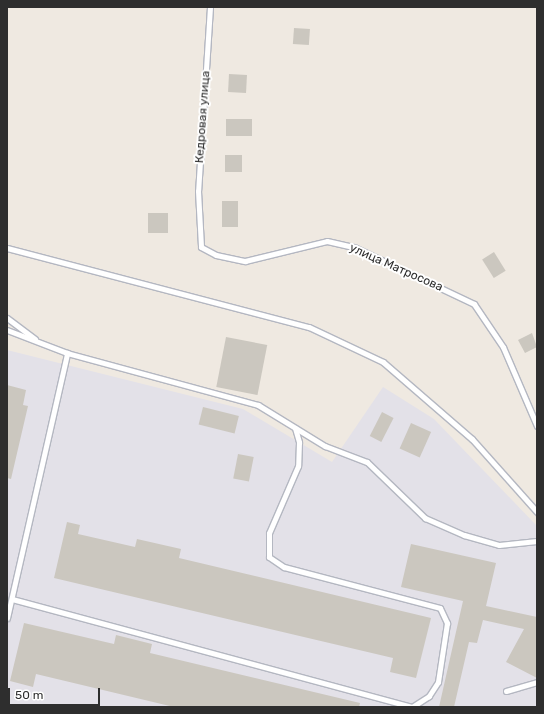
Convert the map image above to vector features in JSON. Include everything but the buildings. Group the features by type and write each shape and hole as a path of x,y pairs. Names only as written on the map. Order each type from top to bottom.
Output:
{"lane":[{"name":"Кедровая улица","path":"199,227 210,7"},
{"name":"улица Матросова","path":"199,227 201,247 216,256 245,261 328,241 354,247 474,304 503,347 537,426"},
{"path":"7,248 309,327 384,362 472,439 537,512"},
{"path":"7,318 39,343"},
{"path":"7,330 67,353 258,405 325,446 367,462 425,518 464,535 500,545 537,541"},
{"path":"7,618 67,353"},
{"path":"12,599 412,707 429,696 438,682 447,623 440,608 284,567 269,557 269,533 298,466 299,442 294,428"},
{"path":"506,691 537,682"}],"shaded area":[{"path":"7,350 243,409 332,462 383,387 434,419 537,526 537,707 7,707"}]}
